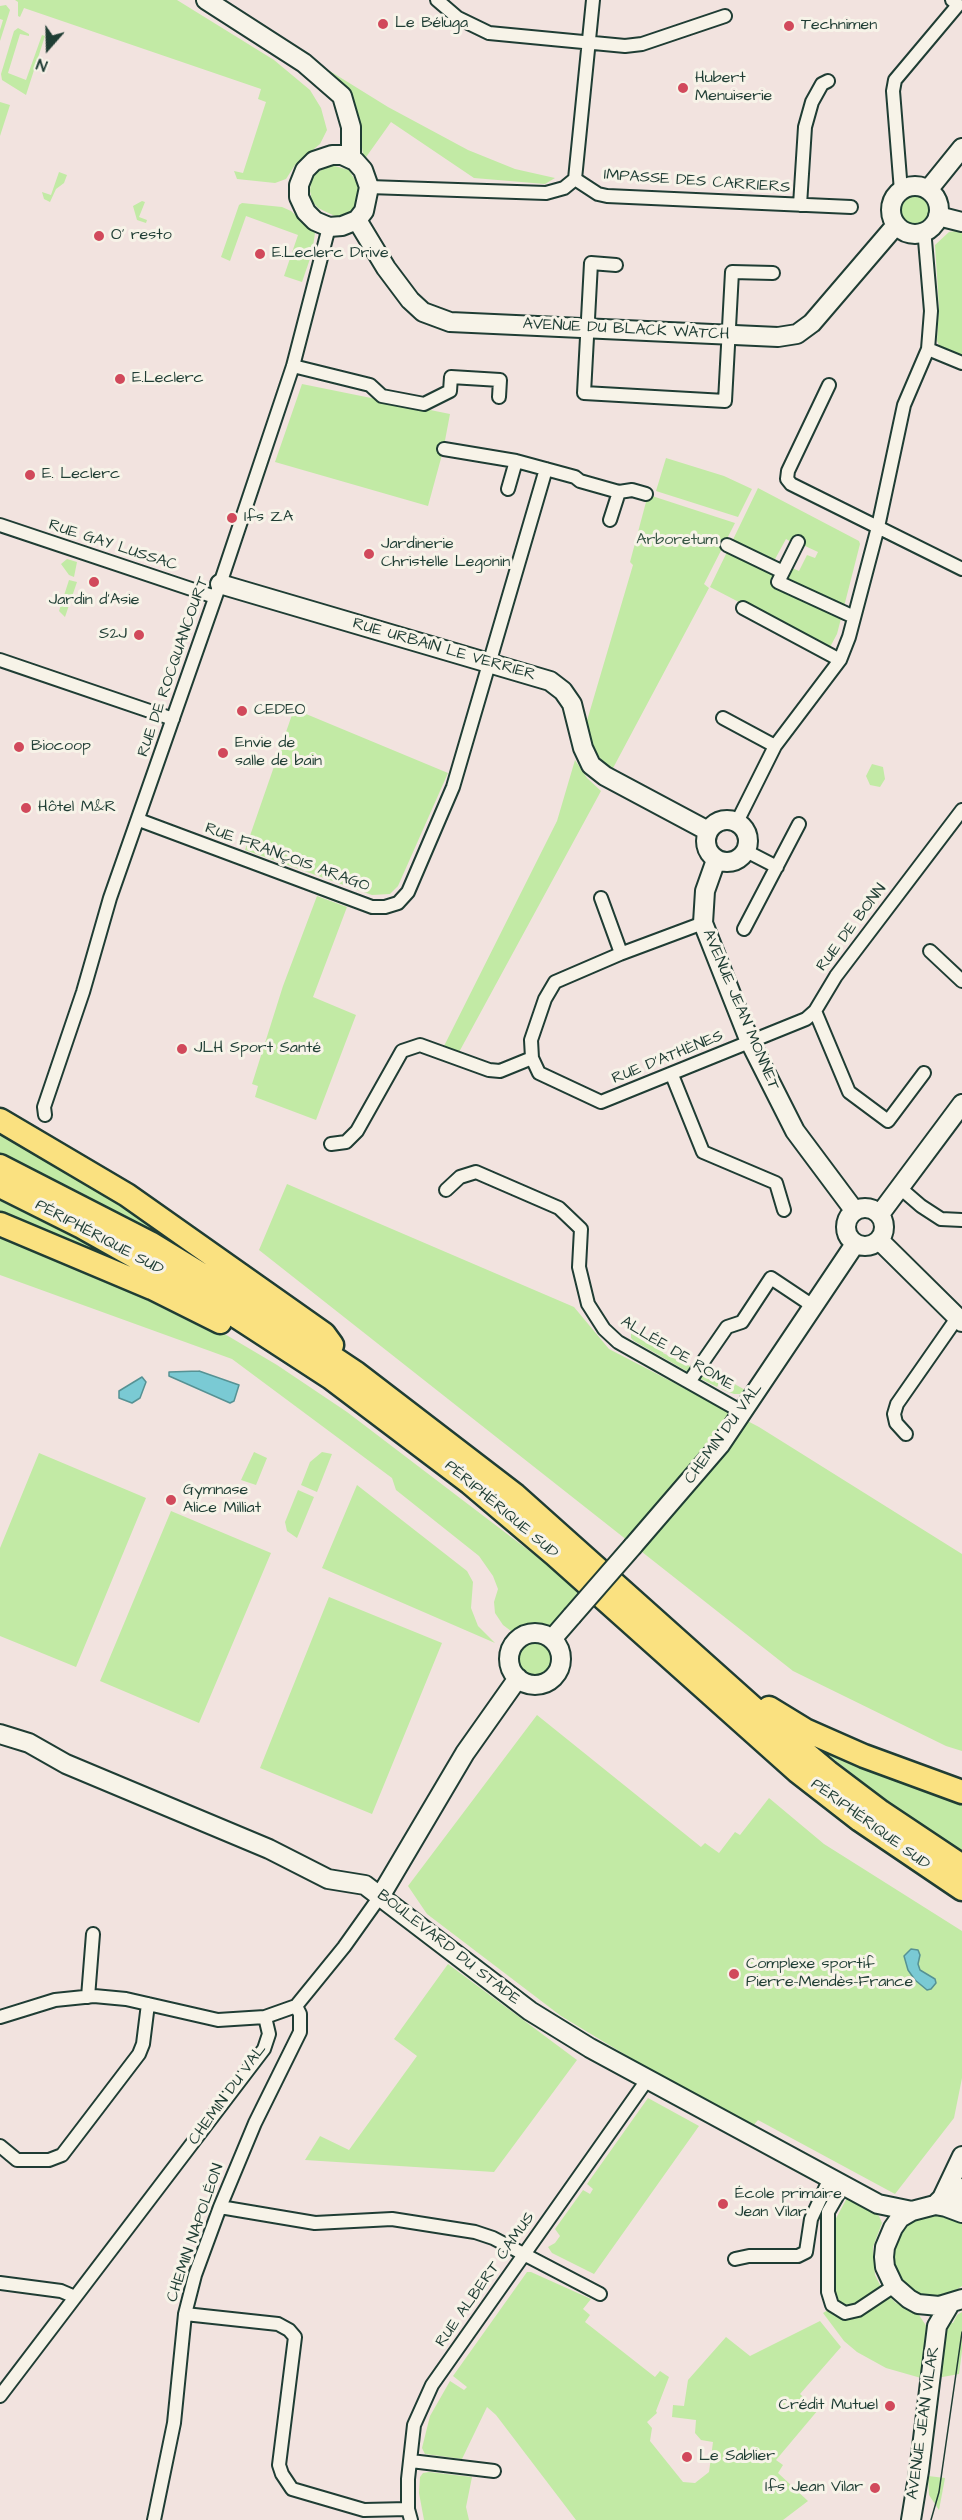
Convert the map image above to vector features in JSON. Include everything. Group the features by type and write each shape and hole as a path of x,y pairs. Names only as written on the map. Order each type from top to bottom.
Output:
{"highway":[{"path":"0,1120 127,1195 315,1327 324,1334 337,1371 300,1368 260,1344 152,1288 0,1224"},
{"name":"PÉRIPHÉRIQUE SUD","path":"0,1166 150,1243 239,1297 337,1371 554,1554 747,1729 796,1770 860,1820 962,1889"},
{"name":"PÉRIPHÉRIQUE SUD","path":"0,1186 82,1227 337,1371 447,1441 515,1495 713,1673 828,1772 890,1818 962,1866"},
{"path":"713,1673 805,1730 864,1756 962,1792"}],"street":[{"path":"437,0 458,18 489,33 625,46 642,44 725,16"},
{"path":"369,187 550,193 564,188 575,178 593,0"},
{"path":"901,191 893,91 895,80 958,5 952,0"},
{"path":"218,3 304,63 342,96 351,127 351,159"},
{"path":"800,205 805,127 812,102 822,84 828,81"},
{"path":"324,82 339,115 341,126 332,155"},
{"path":"928,190 962,148"},
{"path":"332,155 342,155 351,159 363,170 369,187 364,211 357,220 342,226 329,227 315,221 306,212 299,197 299,185 305,170 314,161 332,155"},
{"name":"IMPASSE DES CARRIERS","path":"575,178 598,194 607,196 851,207"},
{"path":"909,187 928,190 936,199 938,216 930,229 923,233 910,234 896,225 892,218 892,203 901,191 909,187"},
{"path":"938,216 962,222"},
{"name":"AVENUE DU BLACK WATCH","path":"357,220 386,268 410,300 423,312 450,322 778,338 797,334 812,323 896,225"},
{"name":"RUE DE ROCQUANCOURT","path":"45,1115 44,1107 83,992 110,898 218,591 293,366 329,227"},
{"path":"737,822 775,746 840,660 854,617 878,526 904,405 928,349 932,311 929,269 923,233"},
{"path":"616,265 591,263 584,393 725,401 732,272 773,273"},
{"path":"928,349 962,363"},
{"path":"293,366 370,385 382,396 424,404 450,391 451,377 500,380 499,397"},
{"path":"829,385 786,479 791,484 962,569"},
{"path":"444,449 516,461 619,492 632,490 646,494"},
{"path":"508,489 516,461"},
{"name":"RUE FRANÇOIS ARAGO","path":"139,820 372,907 385,907 398,903 408,892 453,787 546,469"},
{"path":"610,520 619,492"},
{"name":"RUE GAY LUSSAC","path":"0,525 218,591"},
{"path":"798,542 778,582 854,617"},
{"path":"727,545 783,572"},
{"name":"RUE URBAIN LE VERRIER","path":"218,591 488,662 550,681 563,691 572,704 591,765 605,776 708,831"},
{"path":"743,608 840,660"},
{"path":"0,660 173,719"},
{"path":"723,718 775,746"},
{"name":"RUE DE BONN","path":"750,1042 806,1019 815,1011 836,976 962,810"},
{"path":"720,820 737,822 747,834 746,851 734,861 716,860 706,848 708,831 720,820"},
{"path":"744,928 799,824"},
{"path":"746,851 777,867"},
{"name":"AVENUE JEAN MONNET","path":"716,860 705,891 703,923 750,1042 795,1131 854,1210"},
{"path":"601,898 621,953"},
{"path":"332,1144 346,1142 357,1131 402,1051 420,1045 489,1070 500,1071 532,1058 531,1040 545,999 555,982 564,976 621,953 703,923"},
{"path":"930,951 962,981"},
{"path":"815,1011 849,1092 888,1121 924,1072"},
{"name":"RUE D'ATHÈNES","path":"532,1058 539,1073 548,1079 601,1102 750,1042"},
{"path":"672,1075 703,1152 776,1183 784,1210"},
{"path":"880,1214 962,1104"},
{"name":"ALLÉE DE ROME","path":"446,1190 460,1177 476,1172 559,1208 580,1229 579,1268 588,1304 604,1329 618,1342 742,1412"},
{"path":"899,1187 941,1219 962,1220"},
{"path":"870,1208 880,1214 884,1228 879,1240 867,1246 855,1244 845,1229 849,1215 854,1210 870,1208"},
{"path":"879,1240 959,1320 897,1404 894,1414 896,1423 906,1434"},
{"name":"CHEMIN DU VAL","path":"552,1639 720,1445 855,1244"},
{"path":"689,1382 727,1327 742,1322 771,1278 813,1306"},
{"path":"530,1633 543,1634 552,1639 561,1655 558,1670 552,1678 540,1684 526,1683 518,1678 511,1668 509,1658 513,1646 520,1637 530,1633"},
{"path":"0,2017 55,2000 88,1997 126,1999 218,2020 265,2016 296,2006 350,1939 381,1895 465,1753 518,1678"},
{"name":"BOULEVARD DU STADE","path":"0,1734 29,1743 66,1764 269,1849 328,1879 365,1885 381,1895 530,2012 647,2080 878,2204 912,2211"},
{"path":"88,1997 93,1934"},
{"path":"0,2146 17,2160 49,2160 62,2156 139,2054 143,2044 148,2004"},
{"name":"CHEMIN NAPOLÉON","path":"154,2520 174,2422 185,2314 195,2275 255,2123 297,2042 301,2022 296,2006"},
{"name":"CHEMIN DU VAL","path":"0,2396 264,2049 269,2034 265,2016"},
{"name":"RUE ALBERT CAMUS","path":"410,2515 414,2425 432,2385 647,2080"},
{"path":"935,2205 942,2198 962,2156"},
{"path":"735,2259 749,2256 798,2256 806,2252 811,2219 836,2182"},
{"path":"836,2182 828,2212 828,2292 832,2305 845,2313 858,2310 894,2286 885,2267 884,2257 885,2247 900,2218 912,2211 935,2205 946,2206 962,2213"},
{"path":"962,2188 960,2200 962,2208"},
{"path":"878,2204 893,2228"},
{"path":"220,2207 315,2223 392,2219 475,2232 493,2238 600,2294"},
{"path":"0,2283 61,2291 75,2297"},
{"name":"AVENUE JEAN VILAR","path":"894,2286 918,2304 937,2326"},
{"path":"918,2304 939,2306 956,2302"},
{"name":"AVENUE JEAN VILAR","path":"911,2520 937,2326 956,2302"},
{"path":"185,2314 278,2324 289,2330 295,2337 279,2465 292,2489 364,2510 410,2515"},
{"path":"411,2461 494,2471"}],"green space":[{"path":"15,0 177,0 274,60 310,90 321,108 327,130 320,144 295,165 286,179 275,183 237,179 234,171 243,173 266,102 258,99 261,89 24,8 20,17 18,16 18,2"},
{"path":"6,5 10,10 0,41 3,20 0,19 0,6"},
{"path":"18,28 29,36 20,34 8,73 26,80 42,35 45,36 26,95 2,80 1,74 14,31"},
{"path":"325,68 388,107 468,150 515,169 555,178 545,184 474,178 391,122 364,160 359,129 336,80"},
{"path":"0,102 10,105 0,136"},
{"path":"331,165 349,170 358,185 357,206 353,213 339,218 318,208 312,201 310,191 311,180 316,173"},
{"path":"59,172 67,175 64,183 56,189 50,202 44,199 42,192 51,195"},
{"path":"914,194 926,199 931,211 926,223 914,228 902,223 897,211 902,199"},
{"path":"142,201 145,202 139,217 147,220 146,223 137,220 133,206"},
{"path":"242,203 282,207 291,211 315,233 312,253 302,282 284,276 298,235 246,216 230,261 221,257 239,205"},
{"path":"949,232 962,232 962,356 940,347 937,341 939,307 935,245"},
{"path":"302,384 450,414 428,506 275,462"},
{"path":"666,458 724,476 752,489 738,517 656,491"},
{"path":"758,488 859,541 860,544 837,634 829,649 710,587","holes":["786,539 793,543 782,565 774,561","803,545 818,552 815,558 807,555 799,571 792,568"]},
{"name":"Arboretum","path":"649,495 735,523 704,584 709,588 612,770 596,754 586,724 633,565 630,562 646,502 641,500"},
{"path":"67,559 77,562 74,577 69,575 61,564"},
{"path":"69,580 77,582 65,617 59,611"},
{"path":"294,709 448,773 398,886 390,894 372,895 245,850"},
{"path":"575,760 587,778 601,791 458,1054 443,1048 557,821"},
{"path":"872,764 883,767 885,779 880,787 870,785 866,776"},
{"path":"317,896 347,907 313,997 356,1015 316,1120 255,1097 258,1086 252,1084 283,986"},
{"path":"0,1129 111,1193 204,1262 80,1192 0,1153"},
{"path":"287,1184 574,1307 609,1349 759,1427 962,1554 962,1751 946,1746 793,1671 259,1250"},
{"path":"0,1196 182,1293 0,1219"},
{"path":"0,1232 120,1283 223,1333 277,1365 347,1412 582,1591 559,1620 515,1634 503,1625 495,1613 494,1602 498,1589 493,1576 479,1556 396,1490 392,1478 232,1359 0,1275"},
{"path":"631,1332 666,1347 663,1353 694,1368 690,1373 634,1341 631,1338"},
{"path":"706,1368 747,1391 734,1394 721,1389 724,1384 720,1382 717,1387 699,1378"},
{"path":"254,1452 267,1458 256,1485 241,1480"},
{"path":"322,1452 332,1454 317,1492 301,1485 310,1462"},
{"path":"39,1453 146,1498 76,1667 0,1636 0,1548"},
{"path":"357,1485 467,1571 473,1582 471,1608 478,1626 495,1643 322,1568"},
{"path":"298,1490 314,1497 297,1538 287,1531 285,1522"},
{"path":"171,1511 271,1553 199,1723 100,1681"},
{"path":"329,1597 442,1643 372,1814 260,1768"},
{"path":"535,1642 547,1647 552,1659 547,1671 535,1676 523,1671 518,1659 523,1647"},
{"name":"Complexe sportif Pierre-Mendès-France","path":"537,1715 701,1847 705,1843 719,1853 735,1832 740,1835 769,1798 824,1844 962,1931 962,2078 954,2118 895,2194 758,2120 752,2127 639,2063 561,2016 427,1914 408,1886"},
{"path":"812,1742 962,1804 962,1853 878,1794"},
{"path":"448,1964 577,2060 494,2172 305,2160 320,2136 349,2150 417,2056 394,2039"},
{"path":"648,2098 699,2126 594,2274 552,2253 548,2247 560,2236 555,2229 583,2190 590,2194 593,2189 587,2184"},
{"path":"848,2196 879,2216 882,2223 873,2247 875,2275 881,2287 860,2303 851,2306 839,2302 835,2293 833,2224"},
{"path":"936,2212 949,2215 962,2224 962,2286 948,2295 933,2298 919,2295 898,2279 892,2266 893,2240 910,2219"},
{"path":"527,2272 591,2299 583,2309 590,2315 585,2322 655,2377 660,2371 669,2377 657,2413 647,2422 652,2428 650,2441 683,2482 695,2483 709,2472 713,2442 701,2440 695,2433 696,2420 672,2417 673,2405 684,2406 688,2380 726,2337 750,2356 820,2321 841,2347 800,2394 818,2410 776,2460 783,2465 778,2473 808,2501 783,2520 576,2520 496,2415 487,2407 462,2459 425,2454 422,2448 430,2416 450,2381 464,2390 467,2387 453,2376"},
{"path":"888,2295 896,2303 919,2315 927,2327 921,2378 886,2368 857,2352 844,2341 823,2313 828,2310 839,2317 855,2317"},
{"path":"962,2312 962,2351 959,2374 937,2378 944,2321 953,2323 957,2315"},
{"path":"423,2473 472,2477 466,2507 469,2520 424,2520 419,2493 420,2477"},
{"path":"928,2476 945,2478 939,2510 929,2495"}],"water":[{"path":"199,1371 239,1385 234,1401 230,1403 169,1376 169,1372"},
{"path":"142,1377 146,1382 140,1398 132,1403 119,1398 119,1391"},
{"path":"911,1949 918,1950 920,1970 935,1979 936,1983 931,1989 927,1990 915,1980 908,1970 904,1956"}],"tram line":[{"path":"931,2520 939,2492 962,2332"}],"place":[{"name":"Le Béluga","path":"383,24"},
{"name":"Technimen","path":"789,26"},
{"name":"Hubert Menuiserie","path":"683,88"},
{"name":"O' resto","path":"99,236"},
{"name":"E.Leclerc Drive","path":"260,254"},
{"name":"E.Leclerc","path":"120,379"},
{"name":"E. Leclerc","path":"30,475"},
{"name":"Ifs ZA","path":"232,518"},
{"name":"Jardinerie Christelle Legonin","path":"369,554"},
{"name":"Jardin d'Asie","path":"94,582"},
{"name":"S2J","path":"139,635"},
{"name":"CEDEO","path":"242,711"},
{"name":"Biocoop","path":"19,747"},
{"name":"Envie de salle de bain","path":"223,753"},
{"name":"Hôtel M&R","path":"26,808"},
{"name":"JLH Sport Santé","path":"182,1049"},
{"name":"Gymnase Alice Milliat","path":"171,1500"},
{"name":"Complexe sportif Pierre-Mendès-France","path":"734,1974"},
{"name":"École primaire Jean Vilar","path":"723,2204"},
{"name":"Crédit Mutuel","path":"890,2406"},
{"name":"Le Sablier","path":"687,2457"},
{"name":"Ifs Jean Vilar","path":"875,2488"}]}
